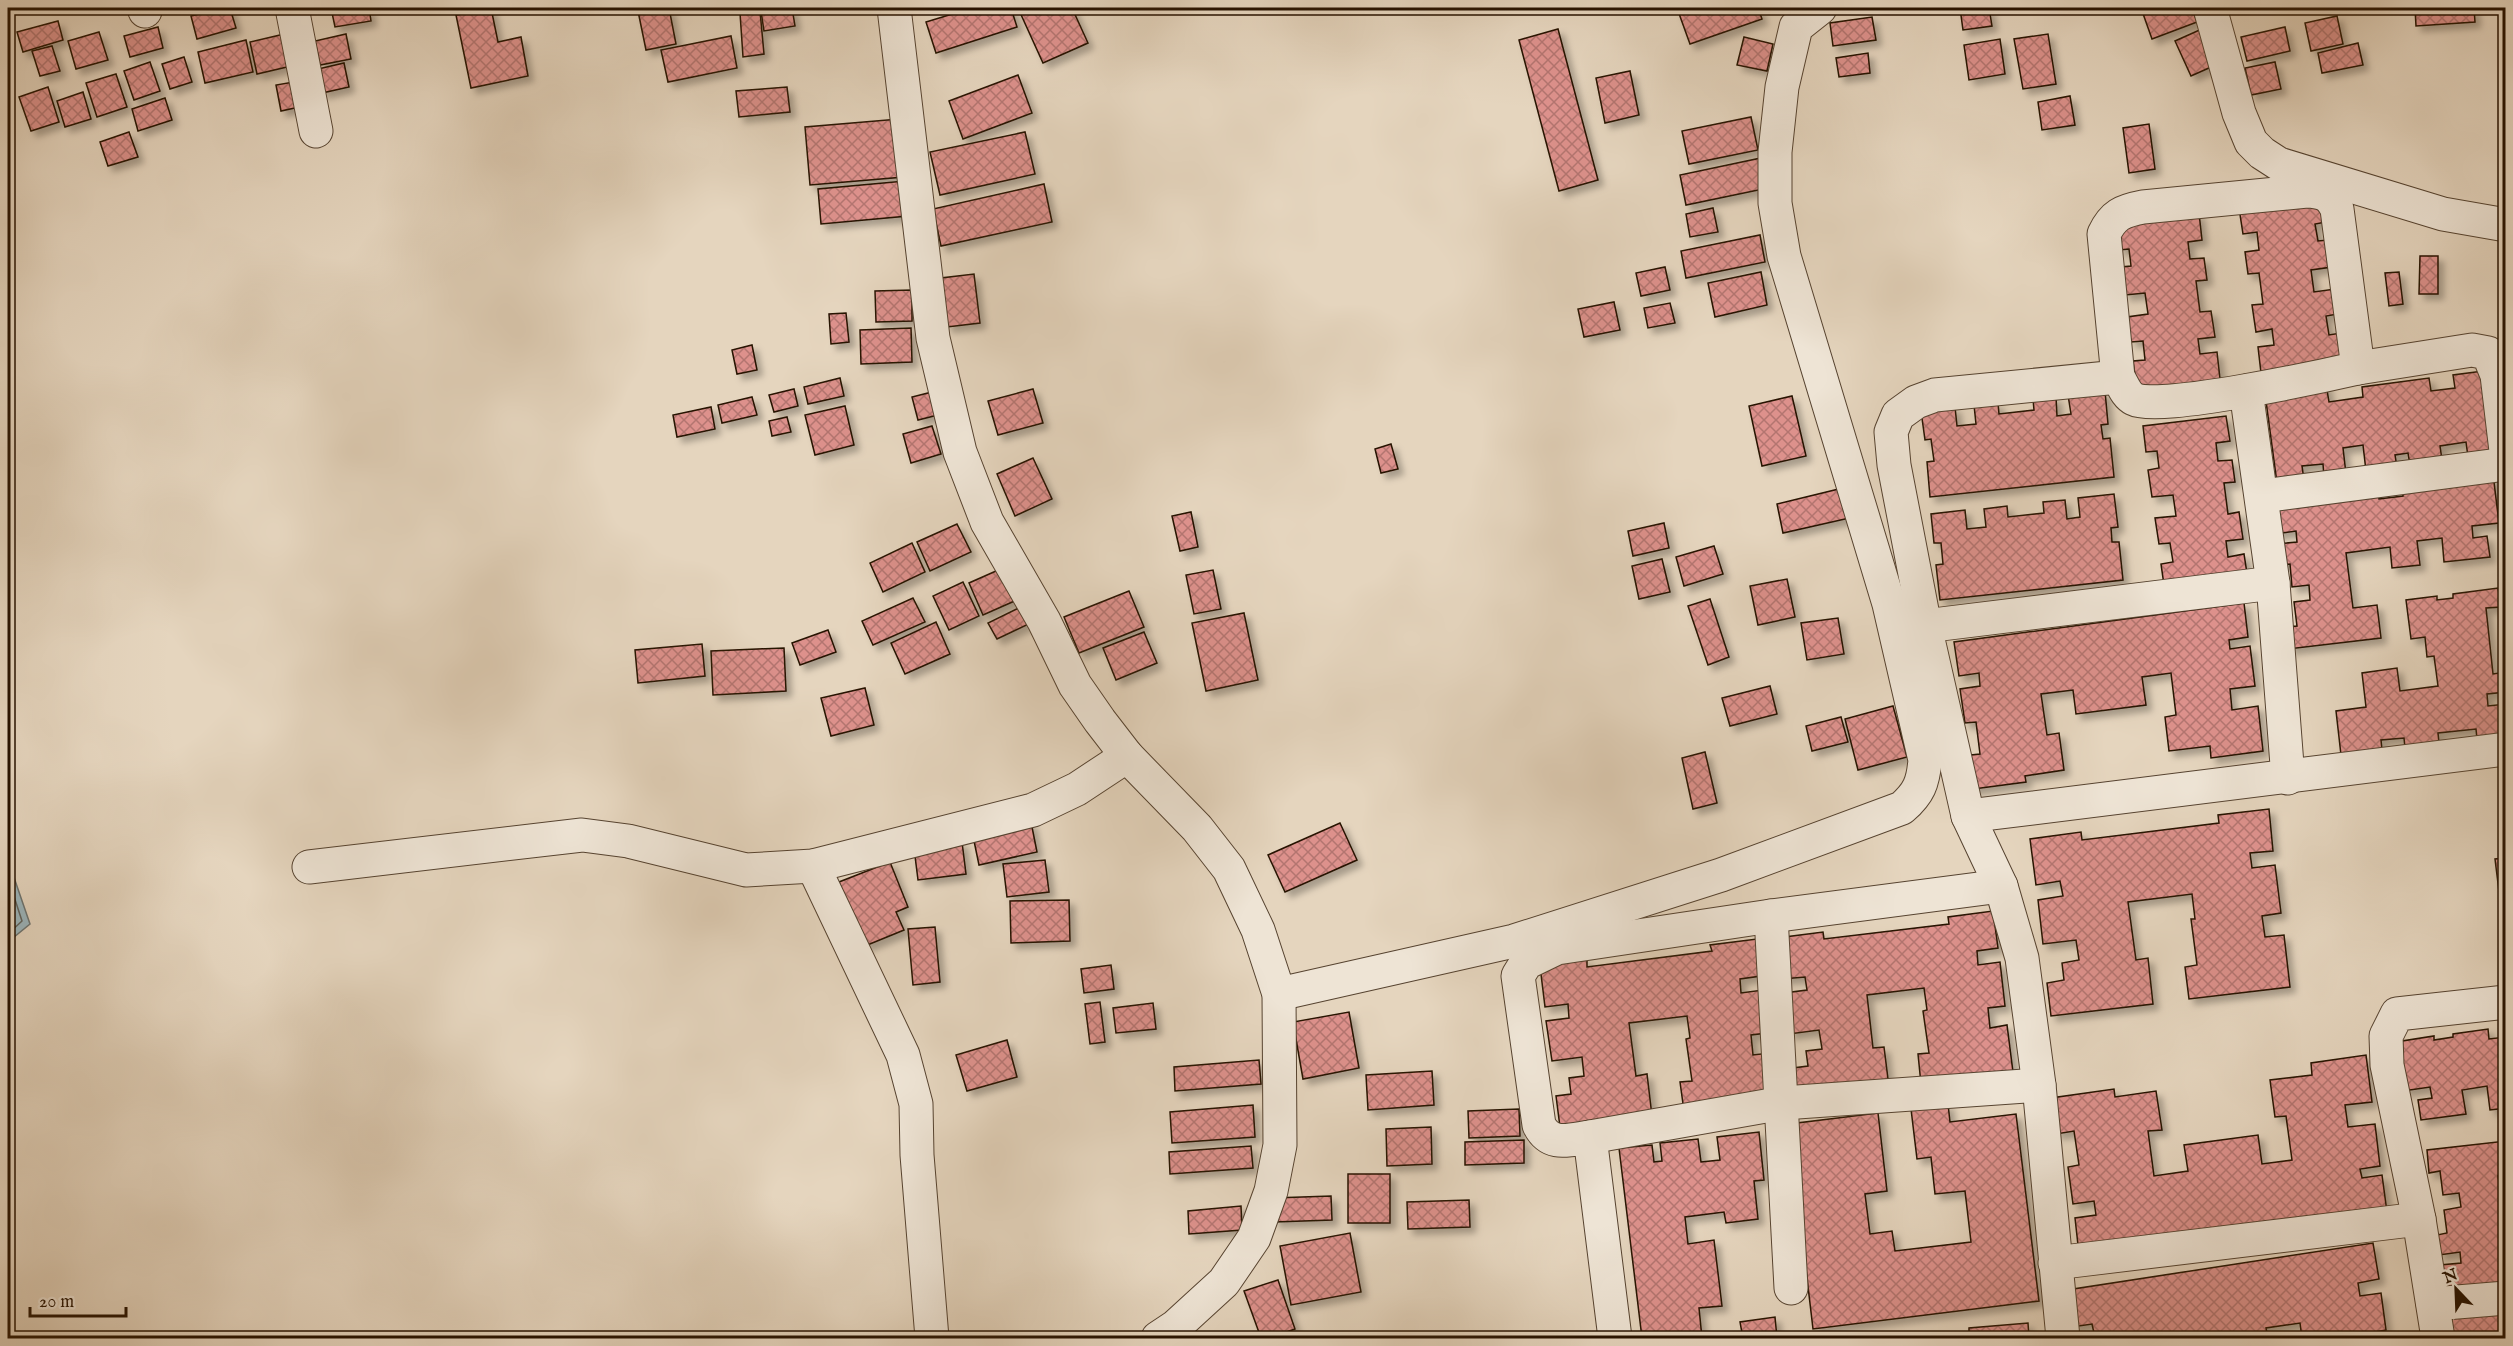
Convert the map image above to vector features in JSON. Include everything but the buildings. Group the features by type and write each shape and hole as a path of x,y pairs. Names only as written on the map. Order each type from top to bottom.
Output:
{"street":[{"path":"292,8 316,131"},
{"path":"894,8 933,338 960,452 987,522 1044,621 1075,685 1127,756 1197,828 1229,869 1258,930 1279,994 1281,1145 1271,1191 1258,1229 1224,1282 1176,1326 1158,1338"},
{"path":"2210,8 2239,113 2251,142 2262,153 2279,164 2443,214 2505,225"},
{"path":"1279,994 1514,941 1721,875 1902,808 1915,797 1923,784 1925,760 1889,604 1784,256 1775,203 1775,152 1782,87 1800,14"},
{"path":"2358,368 2337,209 2331,198 2323,192 2307,191 2143,207 2122,210 2111,219 2103,234 2118,377 2128,394 2145,402 2246,391 2358,368 2472,350 2488,353 2497,375 2505,451"},
{"path":"2063,1338 2039,1085 2022,958 2001,886 1968,816 1925,626 1894,465 1891,432 1898,415 1916,402 1935,395 2118,377"},
{"path":"2246,391 2263,496 2273,584 2288,778"},
{"path":"2263,496 2505,464"},
{"path":"1925,626 2273,584"},
{"path":"1968,816 2288,778 2505,749"},
{"path":"309,867 582,834 628,841 746,870 813,866 1032,810 1068,794 1127,756"},
{"path":"813,866 903,1055 916,1104 917,1155 932,1338"},
{"path":"2001,886 1771,916 1557,948 1526,963 1518,976 1539,1125 1544,1136 1556,1141 1782,1103 2039,1085"},
{"path":"1771,916 1791,1288"},
{"path":"2438,1338 2419,1220 2387,1065 2386,1036 2397,1014 2505,1002"},
{"path":"1590,1137 1615,1338"},
{"path":"2055,1263 2419,1220"},
{"path":"2433,1305 2505,1298"}],"water":[{"path":"8,860 30,924 8,942"}]}
